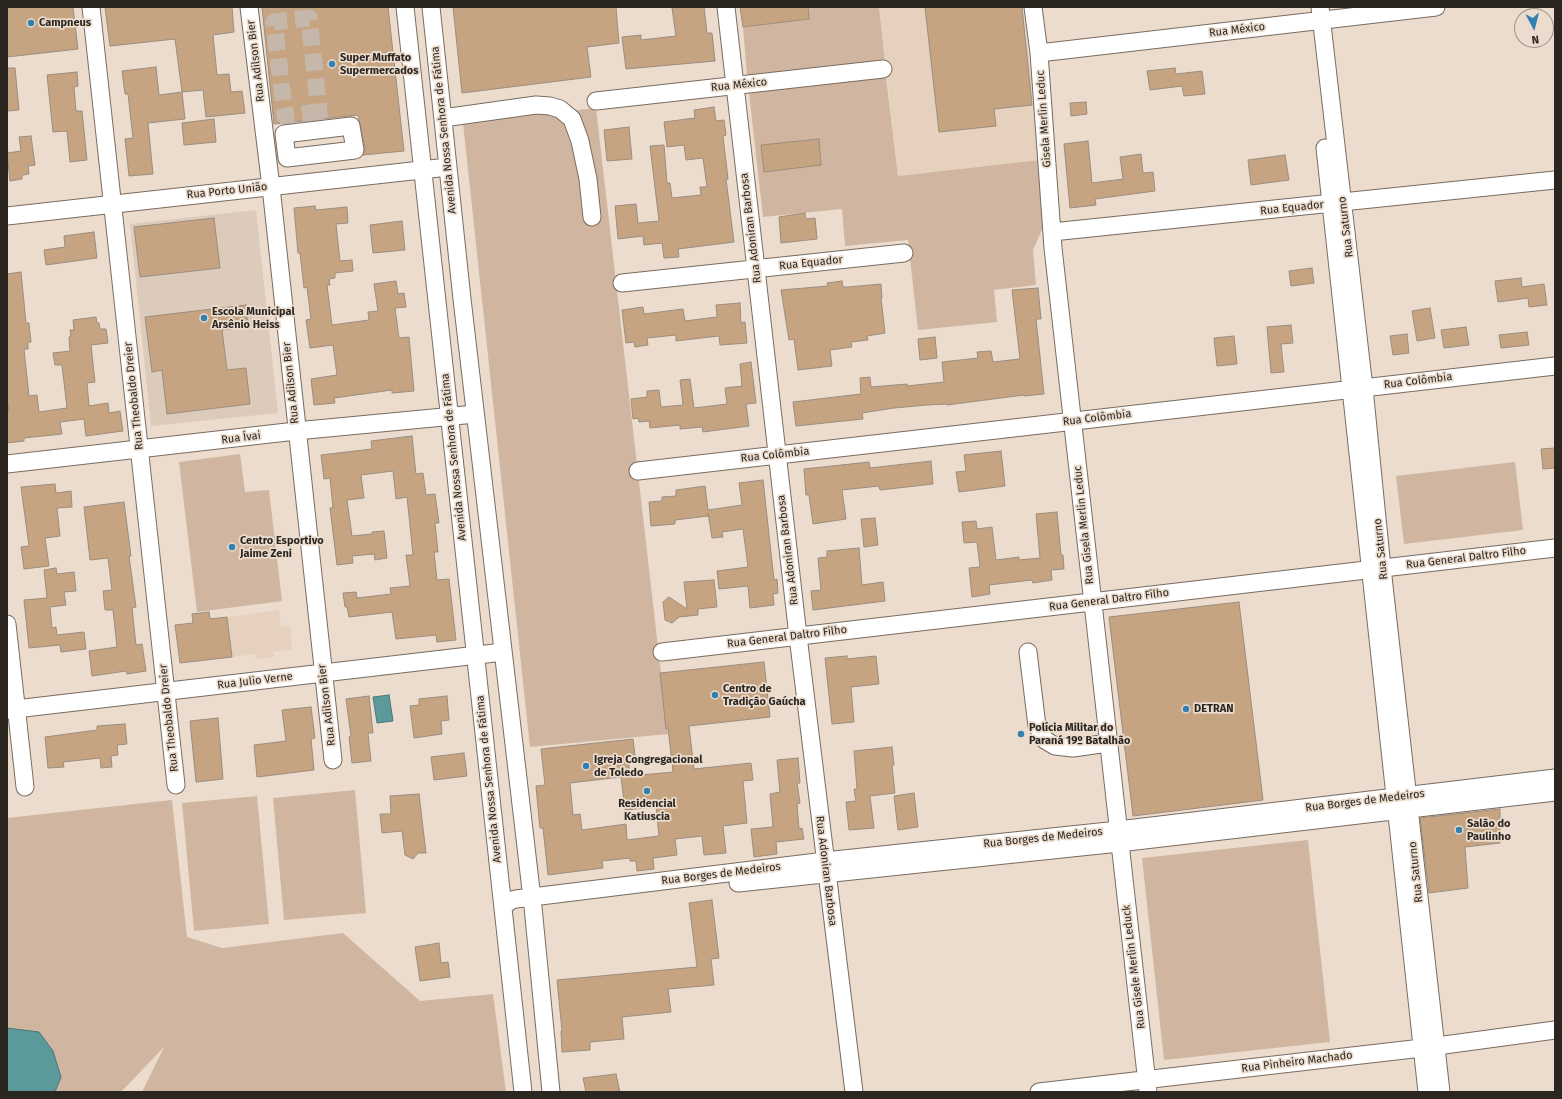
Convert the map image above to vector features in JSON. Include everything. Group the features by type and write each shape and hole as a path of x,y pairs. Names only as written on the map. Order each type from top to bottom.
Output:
{"street":[{"name":"Rua Theobaldo Dreier","path":"91,7 176,785"},
{"name":"Rua Adilson Bier","path":"249,7 271,187 296,431 333,760"},
{"name":"Avenida Nossa Senhora de Fátima","path":"404,7 523,1092"},
{"name":"Avenida Nossa Senhora de Fátima","path":"431,7 475,414 532,902 551,1092"},
{"name":"Rua Adoniran Barbosa","path":"726,7 798,636 854,1092"},
{"name":"Gisela Merlin Leduc","path":"1033,7 1039,52 1052,232"},
{"name":"Rua México","path":"1039,52 1315,14 1436,7"},
{"name":"Rua Saturno","path":"1315,14 1358,388 1376,569 1429,1047 1441,1092"},
{"name":"Rua México","path":"596,101 883,69"},
{"path":"443,118 536,105 550,106 560,110 572,119 580,141 588,179 592,217"},
{"path":"321,124 327,180"},
{"path":"321,124 352,126 356,150 324,154 287,158 284,134 321,124"},
{"name":"Rua Porto União","path":"7,216 448,167"},
{"name":"Rua Equador","path":"1052,232 1555,180"},
{"name":"Rua Gisela Merlin Leduc","path":"1052,232 1119,836"},
{"name":"Rua Equador","path":"622,283 904,253"},
{"name":"Rua Colômbia","path":"638,471 1555,366"},
{"name":"Rua Ívai","path":"7,464 296,431 475,414"},
{"name":"Rua General Daltro Filho","path":"662,652 1555,548"},
{"path":"7,624 12,709 25,787"},
{"name":"Rua Julio Verne","path":"12,709 502,652"},
{"path":"1028,652 1037,726 1045,740 1055,746 1073,748 1108,743"},
{"name":"Rua Borges de Medeiros","path":"1402,804 1555,778"},
{"name":"Rua Borges de Medeiros","path":"532,902 826,867 1402,804 1555,792"},
{"name":"Rua Gisele Merlin Leduck","path":"1119,836 1147,1086"},
{"path":"503,906 511,910 532,902"},
{"name":"Rua Pinheiro Machado","path":"1039,1092 1147,1086 1555,1030"},
{"name":"Rua Saturno","path":"1427,1092 1429,1047"}],"shaded area":[{"path":"808,7 879,7 885,62 747,76 743,27 809,19"},
{"path":"879,7 1023,7 1040,160 898,176"},
{"path":"886,77 898,176 1040,160 1047,218 1033,250 1036,285 994,290 997,322 918,330 908,240 845,246 842,209 763,217 749,93"},
{"path":"596,108 668,734 530,747 463,123"},
{"name":"Escola Municipal Arsênio Heiss","path":"256,210 278,413 151,426 130,224"},
{"name":"Centro Esportivo Jaime Zeni","path":"240,454 245,492 269,490 282,601 197,612 179,462"},
{"path":"1515,462 1523,530 1404,544 1396,476"},
{"path":"279,610 281,627 290,626 292,649 273,652 274,657 256,659 255,654 232,657 227,617"},
{"path":"355,790 366,913 284,920 273,798"},
{"path":"257,796 269,924 194,931 182,803"},
{"path":"172,800 187,937 222,948 343,933 420,1001 493,994 506,1092 142,1092 164,1047 121,1092 7,1092 7,818"},
{"path":"1308,840 1330,1042 1164,1060 1142,858"}],"water":[{"path":"389,695 393,721 377,723 373,697"},
{"path":"7,1028 39,1032 53,1051 61,1077 55,1092 7,1092"}],"building":[{"path":"7,7 73,7 78,49 7,57"},
{"path":"105,7 232,7 234,32 213,35 217,75 229,74 231,92 242,91 245,113 206,117 203,90 182,92 175,39 110,46"},
{"path":"262,7 388,7 404,151 363,155 365,148 358,115 274,124"},
{"path":"453,7 616,7 619,43 587,47 591,77 462,93"},
{"path":"704,7 707,33 712,33 715,61 626,69 622,37 641,35 641,40 676,36 672,8"},
{"path":"740,7 808,7 809,19 743,27"},
{"path":"925,7 1022,7 1032,105 994,109 996,126 939,132"},
{"path":"156,67 159,95 182,92 185,119 148,123 153,174 129,176 125,139 133,138 128,94 125,94 122,71"},
{"path":"7,68 15,68 19,110 7,111"},
{"path":"1175,68 1176,74 1202,71 1205,94 1184,96 1182,86 1150,90 1147,71"},
{"path":"77,72 78,86 74,87 76,111 82,111 87,160 70,162 67,131 53,132 47,75"},
{"path":"1086,102 1087,114 1071,116 1070,103"},
{"path":"714,107 716,121 724,120 726,135 723,136 728,179 726,179 734,242 678,249 679,257 664,258 662,243 644,245 643,236 618,239 615,206 636,204 638,223 659,221 650,146 664,145 667,183 670,183 672,198 701,195 700,187 707,187 703,158 686,160 684,145 667,147 664,122 695,118 694,110"},
{"path":"214,119 216,142 184,145 182,123"},
{"path":"629,127 632,159 607,161 604,130"},
{"path":"31,136 35,165 28,166 29,174 22,175 22,179 10,181 7,153 21,151 19,137"},
{"path":"819,139 821,165 764,172 761,145"},
{"path":"1088,141 1092,183 1123,179 1120,157 1141,154 1143,173 1153,172 1155,191 1095,199 1096,205 1070,208 1064,144"},
{"path":"1285,155 1289,180 1251,185 1248,160"},
{"path":"315,206 316,210 347,207 348,223 336,224 340,261 352,260 353,271 335,273 335,278 329,279 330,285 327,285 332,325 369,320 368,312 378,311 374,284 396,281 398,294 404,293 406,307 395,308 399,338 409,337 414,391 392,393 392,390 334,398 335,403 314,405 311,379 337,375 333,345 310,348 306,320 311,319 307,287 304,288 300,253 298,253 294,208"},
{"path":"805,213 806,219 815,218 817,239 781,243 779,217"},
{"path":"214,218 220,268 140,277 134,227"},
{"path":"402,221 405,250 373,253 370,225"},
{"path":"94,232 97,258 46,265 44,250 65,247 64,236"},
{"path":"1312,268 1314,283 1291,286 1289,271"},
{"path":"21,272 26,323 29,323 31,342 28,342 28,349 24,349 29,396 37,395 39,412 67,408 62,365 55,365 53,353 70,351 69,337 71,337 70,330 74,330 73,320 96,317 100,329 106,329 108,343 91,345 95,382 87,383 89,406 108,403 109,413 120,411 123,431 86,436 84,419 60,422 62,434 24,438 24,441 7,443 7,412 9,412 7,399 7,274"},
{"path":"1521,278 1522,287 1544,284 1547,305 1529,307 1528,298 1498,302 1495,281"},
{"path":"842,281 843,287 881,284 885,333 867,336 868,340 851,342 852,347 830,350 832,366 798,370 794,339 789,340 781,290 828,286 827,283"},
{"path":"1038,288 1041,319 1036,319 1044,394 1024,395 947,405 894,408 862,413 863,419 796,426 793,402 861,394 860,378 870,377 871,387 907,384 907,386 944,382 942,362 978,358 977,352 991,351 993,362 1020,359 1012,290"},
{"path":"740,303 741,323 745,322 747,343 720,345 719,336 676,341 676,335 647,338 648,345 635,347 634,342 626,343 622,310 643,307 644,314 683,309 685,321 717,317 716,305"},
{"path":"246,305 248,327 222,330 227,370 246,368 250,404 167,414 162,370 152,372 145,317"},
{"path":"1430,308 1435,338 1417,341 1412,311"},
{"path":"1291,325 1293,343 1281,344 1284,372 1271,373 1267,327"},
{"path":"1466,327 1469,345 1444,348 1441,330"},
{"path":"1527,332 1529,345 1501,348 1499,335"},
{"path":"1407,334 1409,353 1393,355 1390,336"},
{"path":"1234,336 1237,364 1217,366 1214,338"},
{"path":"935,337 937,358 920,360 918,339"},
{"path":"751,362 756,403 746,404 749,426 703,432 702,427 680,429 680,425 650,428 649,421 639,422 638,418 633,419 631,399 647,397 647,391 659,390 661,407 683,405 680,380 690,379 694,408 727,404 725,388 742,386 740,364"},
{"path":"412,436 416,474 423,473 426,495 435,494 439,523 435,523 438,552 434,552 437,580 449,579 456,640 437,642 436,635 396,639 392,612 349,617 347,607 345,607 343,593 356,592 357,598 391,594 390,588 410,586 406,555 413,555 407,497 396,499 393,471 361,475 364,498 347,500 352,536 384,531 387,558 375,560 374,554 352,556 353,563 337,565 330,508 333,508 330,478 324,479 321,455 372,449 371,441"},
{"path":"1555,448 1555,468 1543,469 1541,449"},
{"path":"1001,451 1005,486 959,492 956,472 966,471 964,455"},
{"path":"931,461 933,484 880,490 879,486 842,490 846,519 813,524 809,495 806,495 804,469 869,462 870,468"},
{"path":"763,480 774,580 777,579 778,593 773,594 774,605 750,608 748,586 719,589 717,571 748,567 743,529 722,532 723,537 712,538 708,513 708,516 675,520 675,524 651,526 649,502 662,501 662,497 676,496 676,490 705,486 708,510 742,505 739,483"},
{"path":"55,484 56,493 71,491 72,507 57,508 60,536 45,538 49,566 24,569 21,547 29,546 21,487"},
{"path":"124,502 136,607 132,608 136,645 142,644 146,671 127,674 126,671 92,676 89,651 117,647 113,610 105,610 103,591 112,590 108,558 90,560 84,507"},
{"path":"1057,512 1061,555 1063,555 1064,569 1051,570 1052,580 1033,583 1032,580 989,585 990,594 972,597 969,568 980,567 977,542 964,543 962,522 976,521 977,529 992,527 996,560 1019,557 1019,560 1040,558 1036,514"},
{"path":"875,518 878,545 864,547 861,519"},
{"path":"859,548 862,585 883,582 885,601 813,610 811,591 821,590 818,558 827,557 827,551"},
{"path":"56,568 57,574 74,572 76,591 64,592 66,605 50,607 52,628 56,627 57,635 84,632 86,649 61,652 60,645 29,648 24,600 47,598 44,570"},
{"path":"714,580 717,607 698,609 698,615 679,617 672,623 665,620 663,602 669,597 687,609 684,582"},
{"name":"DETRAN","path":"1239,602 1263,800 1133,816 1109,617"},
{"path":"209,612 210,619 227,617 232,657 180,663 175,625 193,623 192,614"},
{"path":"847,656 847,659 876,656 879,684 851,687 854,722 832,724 825,658"},
{"path":"764,662 770,717 689,726 694,769 751,763 753,780 743,781 747,823 723,826 726,853 704,855 702,836 675,839 677,855 653,858 654,869 637,871 636,861 630,861 630,858 602,861 603,868 548,875 543,828 540,828 536,786 545,785 541,749 633,739 635,755 628,755 630,776 673,772 668,728 666,729 660,673","holes":["621,777 625,810 656,807 659,836 627,840 626,824 582,830 580,814 573,815 570,783"]},
{"path":"369,696 373,733 368,733 371,761 352,763 349,737 351,736 346,699"},
{"path":"447,696 449,720 441,721 442,734 414,738 410,706 419,705 419,699"},
{"path":"311,707 315,738 311,739 314,770 257,777 254,745 286,741 282,710"},
{"path":"218,718 223,779 196,782 190,721"},
{"path":"125,724 127,744 117,745 118,755 111,756 112,767 101,768 100,758 63,762 64,767 48,768 45,737 97,730 97,726"},
{"path":"892,747 894,765 892,766 895,793 870,796 874,828 849,830 846,802 856,801 854,789 857,789 854,751"},
{"path":"464,753 467,776 434,780 431,757"},
{"path":"798,758 800,783 797,783 800,803 797,804 799,829 802,828 804,839 776,842 777,854 754,857 751,829 773,827 770,794 780,792 777,760"},
{"path":"914,793 918,827 898,830 894,796"},
{"path":"419,794 426,853 418,853 413,859 405,855 402,831 382,833 380,814 391,814 390,796"},
{"name":"Salão do Paulinho","path":"1500,809 1500,843 1465,847 1468,888 1429,893 1420,818"},
{"path":"712,900 719,958 711,959 714,985 668,989 671,1012 622,1017 624,1039 590,1042 590,1050 562,1052 562,1031 557,980 697,967 689,903"},
{"path":"439,943 441,963 448,962 450,977 420,981 415,947"},
{"path":"616,1074 620,1092 586,1092 583,1078"}],"tunnel":[{"path":"319,112 285,116 274,22 309,18 320,119"}],"place":[{"name":"Campneus","path":"31,23"},
{"name":"Super Muffato Supermercados","path":"332,64"},
{"name":"Escola Municipal Arsênio Heiss","path":"204,318"},
{"name":"Centro Esportivo Jaime Zeni","path":"232,547"},
{"name":"Centro de Tradição Gaúcha","path":"715,695"},
{"name":"DETRAN","path":"1186,709"},
{"name":"Polícia Militar do Paraná 19º Batalhão","path":"1021,734"},
{"name":"Igreja Congregacional de Toledo","path":"586,766"},
{"name":"Residencial Katiuscia","path":"647,791"},
{"name":"Salão do Paulinho","path":"1459,830"}]}
